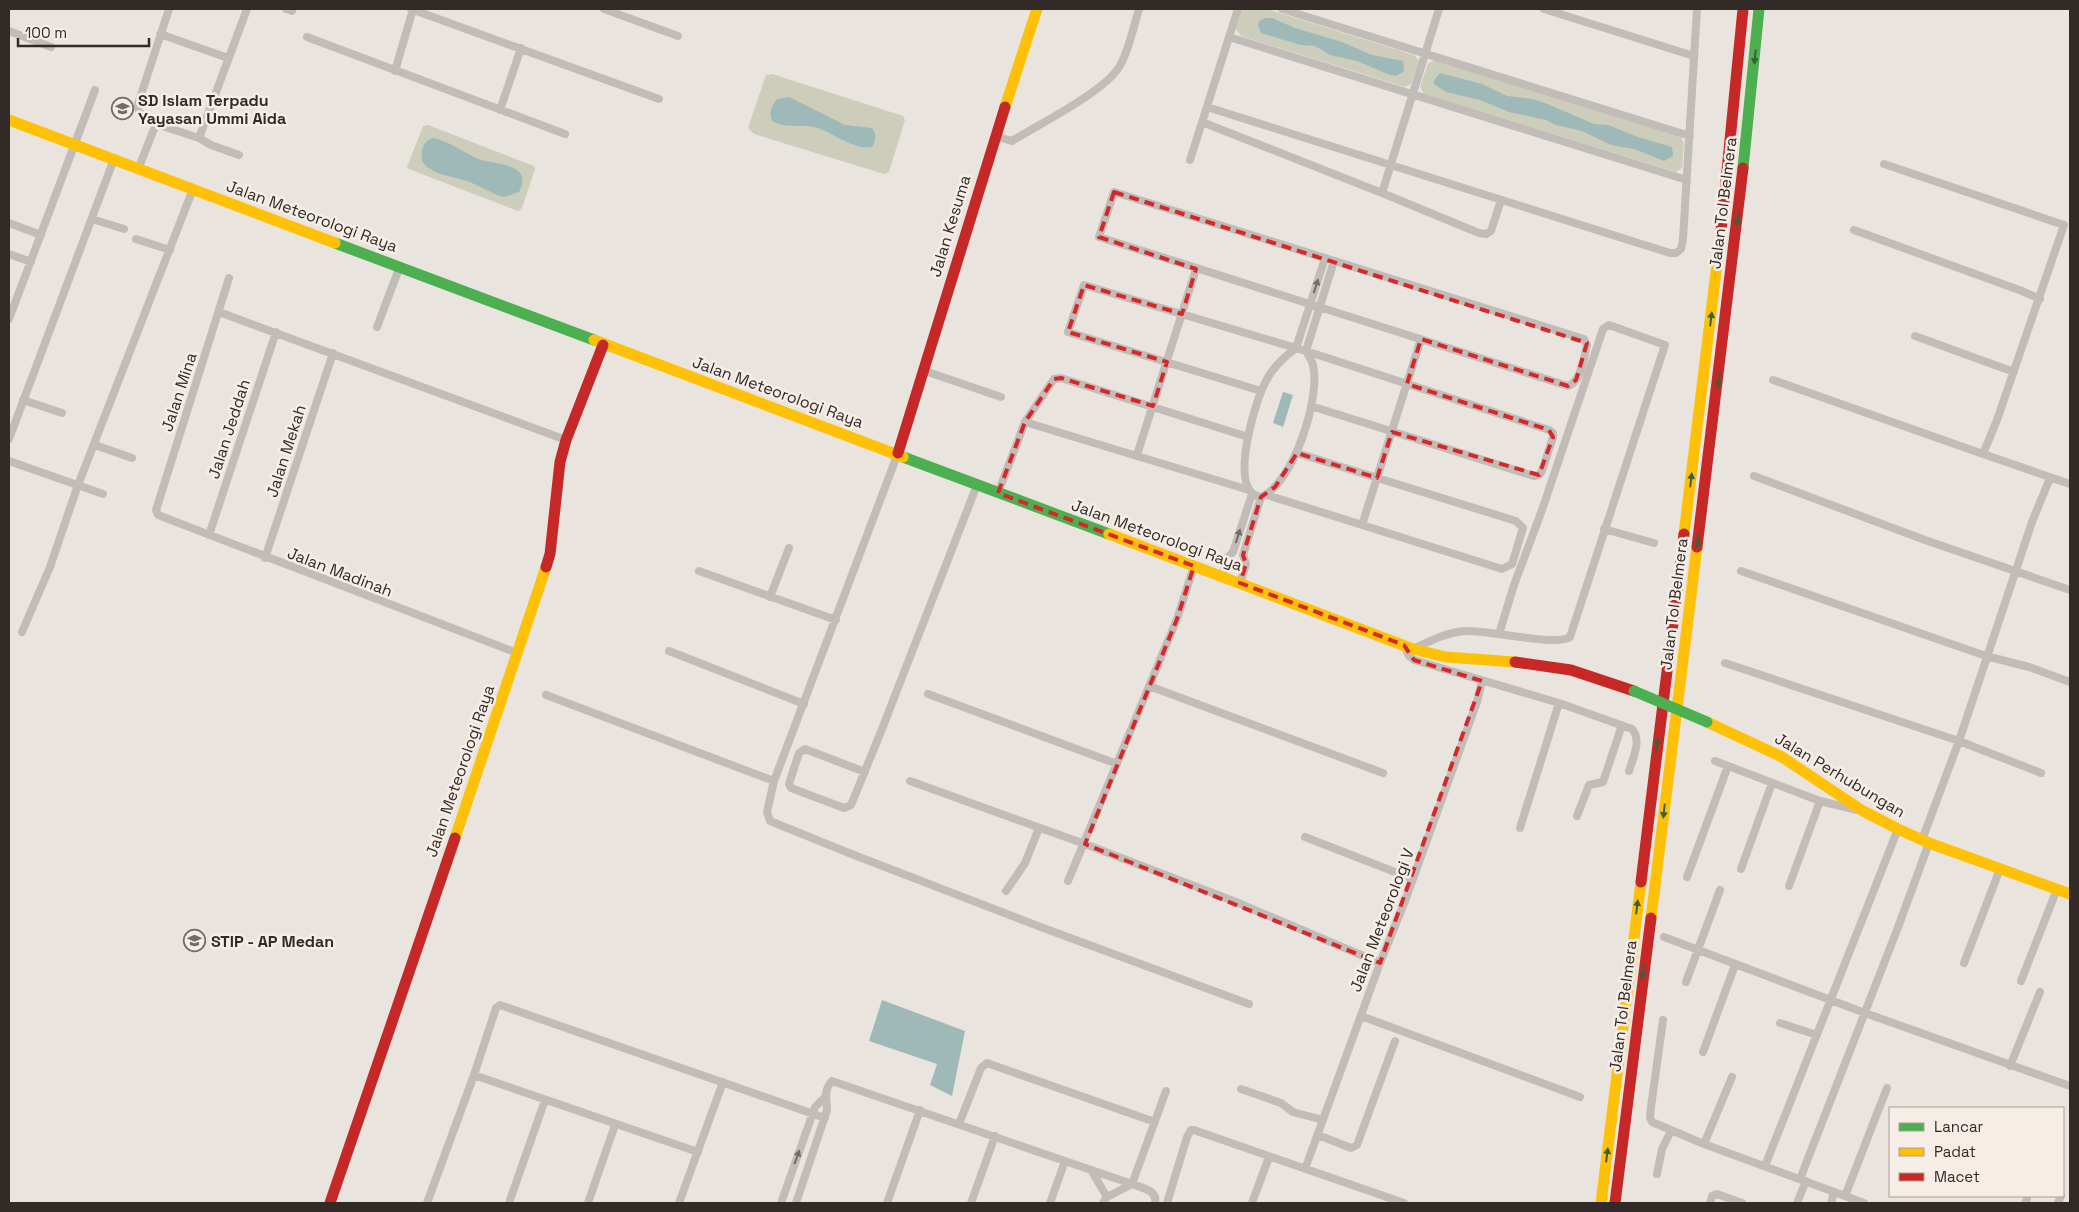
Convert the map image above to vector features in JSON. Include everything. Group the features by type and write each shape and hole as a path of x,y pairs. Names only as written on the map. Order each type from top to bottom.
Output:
{"main road":[{"name":"Jalan Kesuma","path":"898,453 995,136 1037,9"},
{"name":"Jalan Tol Belmera","path":"1601,1203 1707,351 1726,188 1743,9"},
{"name":"Jalan Tol Belmera","path":"1615,1203 1739,212 1759,9"},
{"name":"Jalan Meteorologi Raya","path":"9,120 400,266 603,345 898,453 998,493 1408,647 1440,656 1562,668 1591,675 1707,722"},
{"name":"Jalan Meteorologi Raya","path":"330,1203 412,967 550,554 560,462 566,440 603,345"},
{"name":"Jalan Perhubungan","path":"1707,722 1782,757 1863,811 1898,829 1925,841 2070,894"}],"street":[{"path":"168,9 138,108 142,116 156,124 199,138 211,145 239,155"},
{"path":"199,138 247,9"},
{"path":"395,71 412,9 659,99"},
{"path":"604,9 678,36"},
{"path":"995,136 1012,141 1090,93 1113,76 1121,65 1139,9"},
{"path":"1190,160 1238,9"},
{"path":"1282,9 1690,136"},
{"path":"1382,193 1439,9"},
{"path":"1544,9 1694,56"},
{"path":"1206,107 1670,253 1676,253 1681,248 1683,240 1697,9"},
{"path":"9,31 51,47"},
{"path":"160,34 228,58"},
{"path":"307,37 565,134"},
{"path":"1229,37 1687,180"},
{"path":"500,110 521,48"},
{"path":"9,319 12,303 31,262 95,90"},
{"path":"1202,122 1479,233 1486,234 1491,231 1501,200"},
{"path":"139,168 156,124"},
{"path":"9,439 114,159"},
{"path":"1884,164 2064,225 2040,299 1983,454"},
{"path":"22,632 50,567 78,485 193,189"},
{"path":"1114,192 1325,258 1584,339 1587,345 1576,380 1572,385 1568,386 1099,237 1114,192"},
{"path":"92,219 124,229"},
{"path":"9,223 41,235"},
{"path":"1854,230 2040,299"},
{"path":"136,239 170,250"},
{"path":"9,254 31,262"},
{"path":"1222,576 1228,557 1233,552 1251,492 1245,464 1253,412 1261,391 1276,365 1296,348 1325,258"},
{"path":"1240,583 1246,564 1243,555 1264,496 1283,476 1297,453 1306,430 1314,390 1313,365 1306,351 1334,261"},
{"path":"377,327 400,266"},
{"path":"1137,455 1196,269"},
{"name":"Jalan Mina","path":"156,513 229,278"},
{"path":"1261,391 1068,332 1084,285 1306,351 1548,430 1553,433 1553,437 1542,471 1539,475 1534,476 1311,406"},
{"path":"219,312 566,440"},
{"path":"1499,634 1514,585 1542,510 1603,329 1609,325 1665,345 1570,637 1559,641 1499,634 1466,630 1408,647 1409,656 1414,660 1559,703 1632,728 1636,733 1635,750 1629,771"},
{"name":"Jalan Jeddah","path":"208,535 276,332"},
{"path":"1915,336 2014,372"},
{"path":"1362,525 1422,339"},
{"name":"Jalan Mekah","path":"265,558 333,353"},
{"path":"922,370 1001,397"},
{"path":"998,493 1025,422 1054,379 1062,378 1248,437"},
{"path":"1773,380 1983,454 2026,467 2050,478 2070,484"},
{"path":"23,400 62,413"},
{"path":"1025,422 1502,569 1512,564 1523,528 1516,521 1297,453"},
{"path":"94,445 132,458"},
{"path":"898,453 774,781 767,812 768,818 772,822 1046,930 1249,1004"},
{"path":"9,461 103,494"},
{"path":"1754,476 1925,540 2070,590"},
{"path":"1797,1203 1803,1180 1865,1013 1925,841 2032,522 2050,478"},
{"path":"864,772 805,749 799,752 789,784 792,788 846,808 850,805 864,772 977,485"},
{"name":"Jalan Madinah","path":"156,513 163,518 265,558 517,653"},
{"path":"1604,529 1654,543"},
{"path":"770,597 789,548"},
{"path":"1233,552 1243,555"},
{"path":"1068,881 1177,619 1194,566"},
{"path":"699,571 836,620"},
{"path":"1741,571 1986,656 2028,667 2070,682"},
{"path":"669,651 804,704"},
{"path":"1725,663 1959,741 2041,773"},
{"name":"Jalan Meteorologi V","path":"1305,1169 1380,963 1413,879 1474,710 1482,681"},
{"path":"1149,686 1383,773"},
{"path":"928,694 1118,764"},
{"path":"546,695 774,781"},
{"path":"1520,828 1559,703"},
{"path":"1577,816 1589,785 1604,782 1622,725"},
{"path":"1715,761 1820,801 1863,811"},
{"path":"1687,876 1728,766"},
{"path":"910,781 1085,844 1236,902 1380,963"},
{"path":"1740,869 1772,783"},
{"path":"1789,886 1820,801"},
{"path":"1006,891 1025,863 1039,828"},
{"path":"1765,1166 1898,829"},
{"path":"1305,837 1413,879"},
{"path":"1964,963 2000,869"},
{"path":"2022,981 2057,889"},
{"path":"1686,982 1720,890"},
{"path":"1664,937 1865,1013 2070,1086"},
{"path":"1703,1052 1736,965"},
{"path":"2010,1066 2040,992"},
{"path":"428,1203 496,1008 500,1005 825,1118"},
{"path":"1361,1016 1580,1097"},
{"path":"1662,1020 1650,1118 1654,1123 1704,1144 1864,1203"},
{"path":"1780,1023 1817,1035"},
{"path":"1318,1135 1351,1148 1357,1145 1395,1041"},
{"path":"959,1124 981,1068 987,1063 1154,1122"},
{"path":"474,1075 698,1152"},
{"path":"1704,1144 1732,1077"},
{"path":"796,1203 825,1118 827,1110 825,1097 828,1085 833,1081 1132,1184 1154,1193 1156,1197 1155,1203"},
{"path":"679,1203 722,1082"},
{"path":"1845,1196 1888,1088"},
{"path":"1241,1089 1281,1103 1293,1112 1323,1120"},
{"path":"1091,1170 1105,1200 1132,1184 1166,1091"},
{"path":"780,1203 812,1114 815,1107 825,1097"},
{"path":"509,1203 545,1100"},
{"path":"887,1203 920,1110"},
{"path":"588,1203 615,1125"},
{"path":"1166,1203 1187,1137 1192,1130 1201,1131 1269,1157 1404,1203"},
{"path":"1657,1174 1662,1149 1671,1130"},
{"path":"971,1203 995,1136"},
{"path":"1252,1203 1269,1157"},
{"path":"1050,1203 1065,1160"},
{"path":"1830,1203 1834,1192"},
{"path":"1710,1203 1712,1196 1717,1194 1742,1203"}],"highlighted area":[{"path":"1114,192 1587,343 1576,380 1568,386 1421,339 1407,384 1549,430 1553,437 1539,475 1392,432 1377,478 1297,453 1275,487 1261,497 1243,555 1246,564 1240,583 1404,645 1414,660 1482,681 1380,963 1085,844 1177,619 1194,566 998,493 1025,422 1054,379 1061,378 1153,406 1167,362 1068,332 1084,285 1182,314 1196,269 1099,237"}],"green space":[{"path":"1242,9 1267,9 1414,55 1419,61 1411,84 1405,87 1241,36 1236,29"},
{"path":"1435,60 1681,137 1684,143 1682,168 1676,172 1424,94 1420,87 1428,63"},
{"path":"772,74 903,116 905,120 889,172 884,174 754,134 748,128 766,75"},
{"path":"428,125 534,166 535,169 522,208 518,211 409,169 407,167 423,126"}],"water":[{"path":"1272,18 1295,28 1342,42 1372,55 1403,61 1404,71 1396,76 1390,75 1357,61 1330,55 1315,46 1301,45 1261,33 1258,25 1260,20"},
{"path":"1440,73 1482,84 1507,96 1532,99 1545,103 1594,124 1608,125 1638,137 1672,147 1673,156 1664,161 1634,149 1611,145 1582,131 1556,125 1546,120 1509,112 1480,100 1446,92 1434,84 1434,80"},
{"path":"789,97 845,125 872,128 875,137 872,147 857,146 814,127 787,126 772,121 772,107 777,99"},
{"path":"433,138 450,144 476,158 516,169 521,175 522,182 519,192 504,197 470,182 437,173 427,167 422,161 422,150 424,144"},
{"path":"1283,392 1293,395 1283,427 1273,423"},
{"path":"882,1000 965,1031 952,1096 930,1085 937,1064 869,1041"}],"traffic: fast":[{"path":"1743,168 1759,9"},
{"path":"335,243 594,340"},
{"path":"903,457 1109,534"},
{"path":"1634,691 1707,722"}],"traffic: slow":[{"path":"1005,107 1037,9"},
{"path":"9,120 335,243"},
{"path":"1684,534 1721,231"},
{"path":"594,340 903,457"},
{"path":"1109,534 1413,649 1446,657 1515,662"},
{"path":"1651,918 1697,547"},
{"path":"455,838 546,567"},
{"path":"1707,722 1782,757 1863,811 1898,829 1929,843 2070,894"},
{"path":"1601,1203 1641,882"}],"traffic: jam":[{"path":"1721,231 1743,9"},
{"path":"898,453 1005,107"},
{"path":"1697,547 1743,168"},
{"path":"546,567 550,554 560,462 566,440 603,345"},
{"path":"1641,882 1684,534"},
{"path":"1515,662 1571,670 1634,691"},
{"path":"330,1203 455,838"},
{"path":"1615,1203 1651,918"}],"place":[{"name":"SD Islam Terpadu Yayasan Ummi Aida","path":"122,109"},
{"name":"STIP - AP Medan","path":"195,941"}]}
